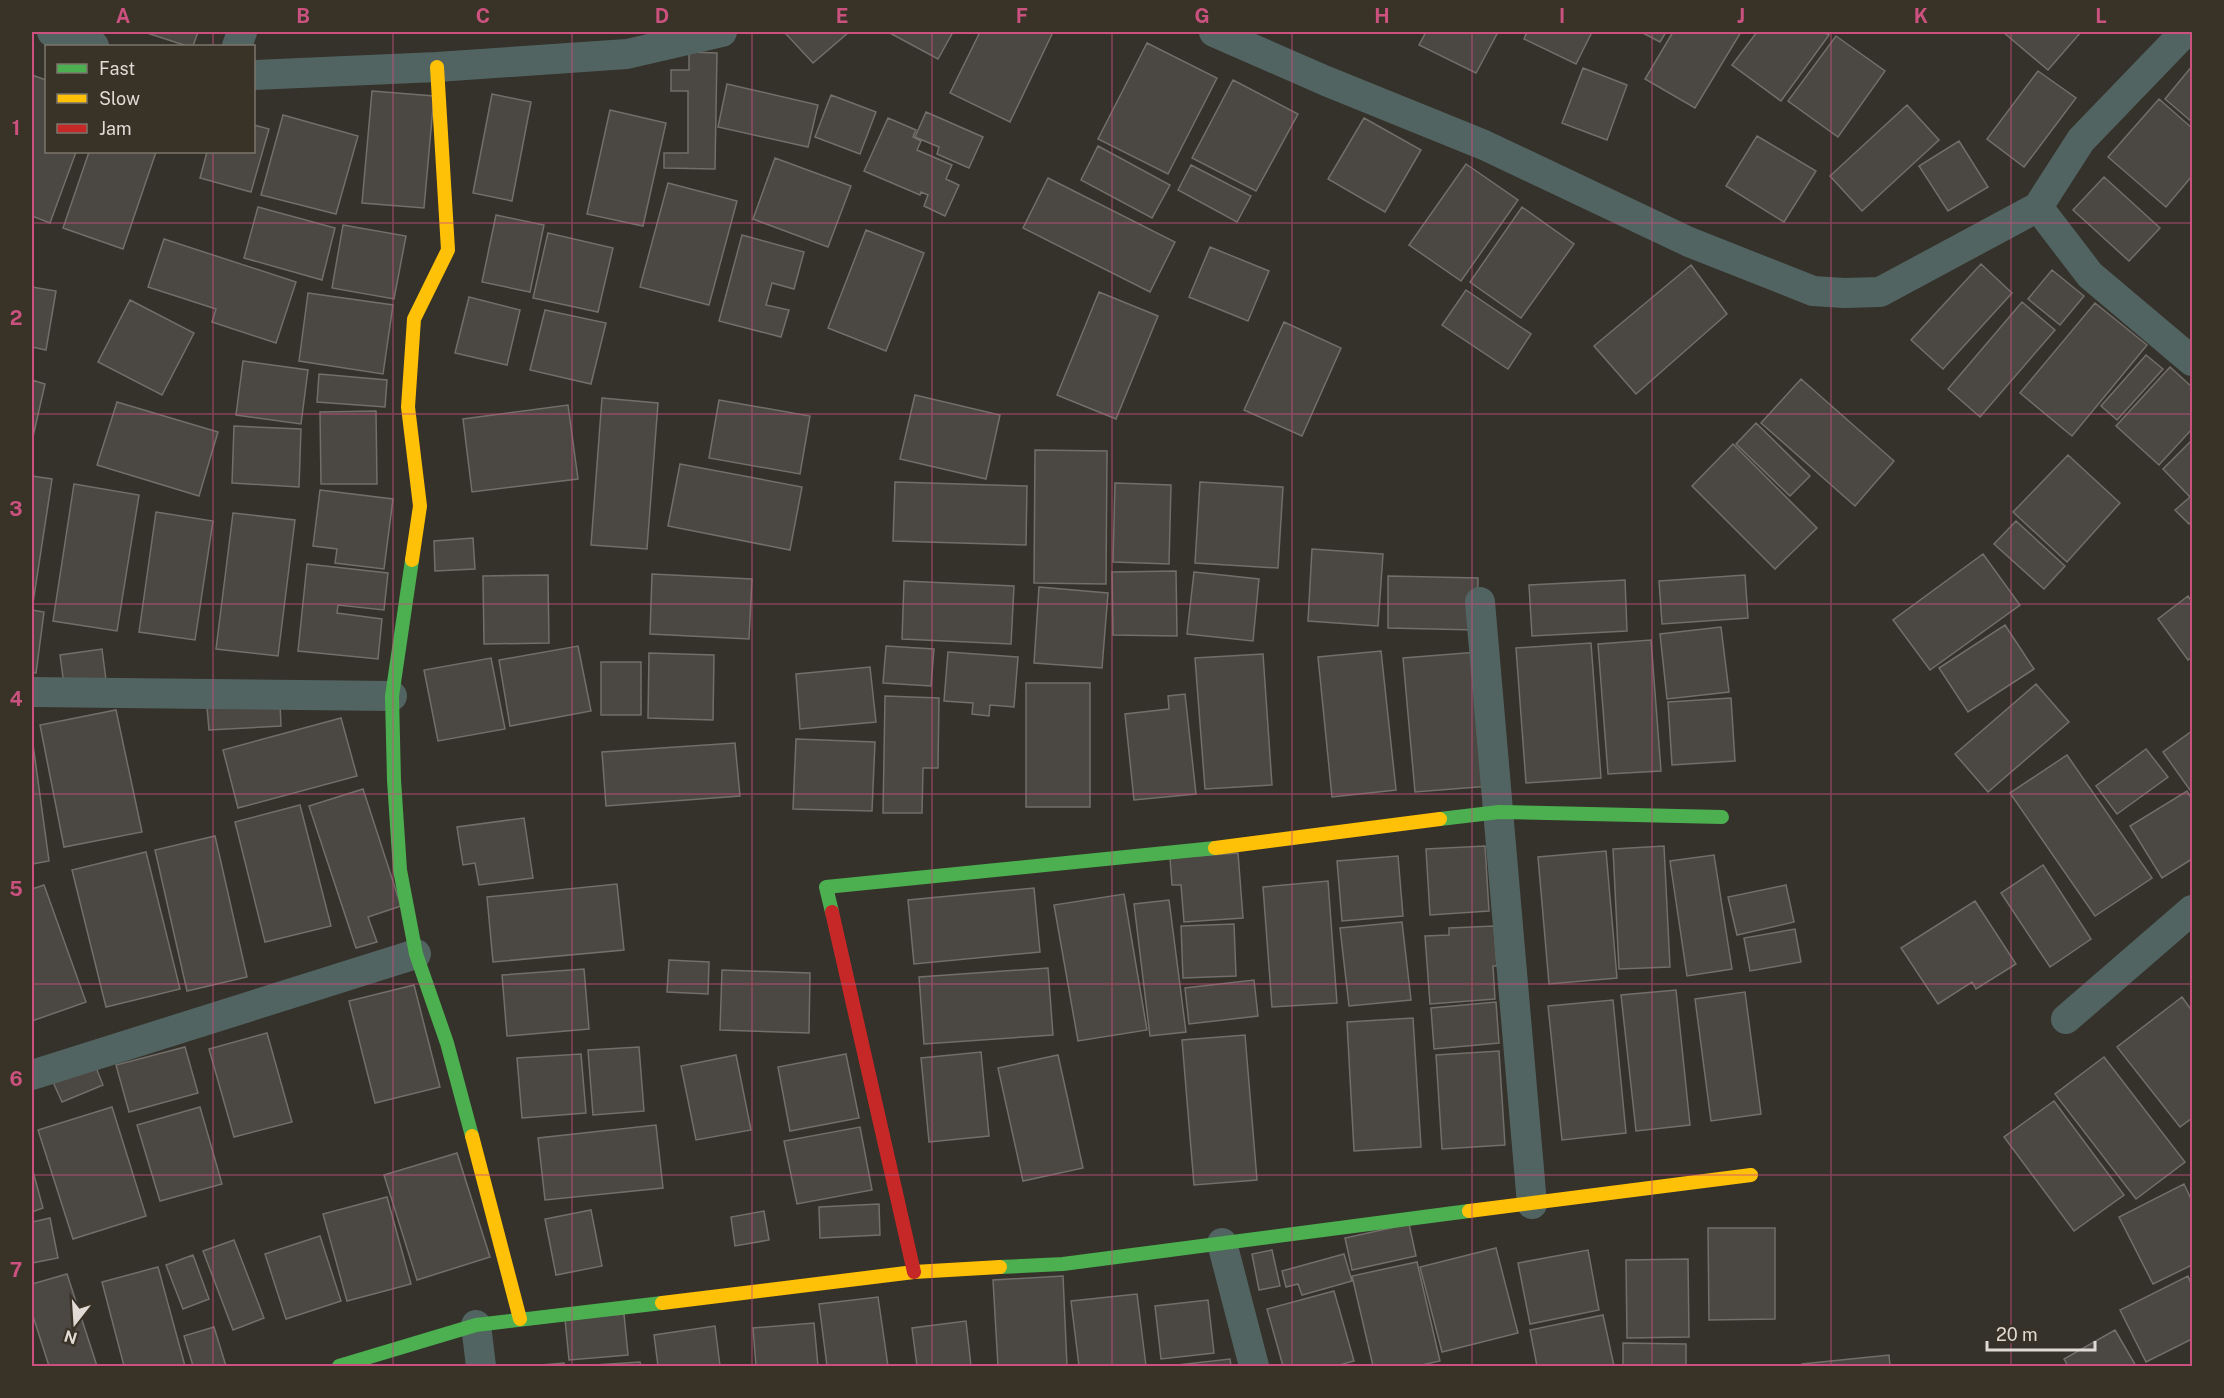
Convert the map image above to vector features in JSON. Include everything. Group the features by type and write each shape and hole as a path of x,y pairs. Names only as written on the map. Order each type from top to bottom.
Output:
{"street":[{"path":"52,32 91,45"},
{"path":"255,75 437,67 627,54 722,32"},
{"path":"1214,32 1326,81 1484,145 1689,242 1813,291 1880,292 2038,207 2081,140 2185,32"},
{"path":"437,67 448,250 414,319 408,407 420,506 392,696 394,780 400,870 416,954 447,1044 520,1319"},
{"path":"2038,207 2090,275 2193,362"},
{"path":"1480,602 1532,1204"},
{"path":"32,692 392,696"},
{"path":"914,1272 826,887 1178,853 1499,812 1722,817"},
{"path":"2066,1019 2193,910"},
{"path":"32,1076 416,954"},
{"path":"339,1366 476,1325 520,1319 914,1272 1063,1263 1751,1175"},
{"path":"1222,1243 1254,1366"},
{"path":"476,1325 482,1366"}],"building":[{"path":"144,32 198,32 193,45 184,45"},
{"path":"789,32 849,32 813,63 786,34"},
{"path":"888,32 953,32 938,59"},
{"path":"980,32 1053,32 1010,122 950,93"},
{"path":"1426,32 1498,32 1476,73 1419,45"},
{"path":"1527,32 1592,32 1576,64 1524,39"},
{"path":"1641,32 1666,32 1660,42"},
{"path":"1673,32 1741,32 1695,108 1645,79"},
{"path":"1757,32 1823,32 1829,35 1781,101 1732,65"},
{"path":"2003,32 2081,32 2048,70"},
{"path":"1836,36 1885,71 1838,137 1788,101"},
{"path":"1147,43 1217,78 1168,174 1098,139"},
{"path":"689,52 717,53 715,169 664,168 664,153 688,153 688,91 671,91 671,70 689,70"},
{"path":"2192,66 2192,122 2165,99"},
{"path":"1583,68 1627,85 1607,140 1562,123"},
{"path":"2038,71 2076,98 2024,167 1987,139"},
{"path":"32,75 45,80 45,153 76,153 50,223 32,216"},
{"path":"1233,80 1298,114 1256,191 1192,158"},
{"path":"727,84 818,105 808,147 718,127"},
{"path":"372,91 434,96 424,208 362,203"},
{"path":"492,94 531,102 512,201 473,193"},
{"path":"831,95 876,112 860,154 815,137"},
{"path":"2159,99 2192,128 2192,176 2166,207 2108,157"},
{"path":"1907,105 1939,140 1862,211 1830,176"},
{"path":"610,110 666,123 643,226 587,214"},
{"path":"926,112 983,137 969,168 937,154 939,147 915,137"},
{"path":"283,115 358,136 336,214 261,195"},
{"path":"888,118 916,130 913,137 921,141 917,150 952,165 946,179 959,185 945,216 924,206 928,195 921,192 920,195 864,171"},
{"path":"1364,118 1421,150 1385,212 1328,179"},
{"path":"255,125 269,129 251,192 200,178 207,153 255,153"},
{"path":"1757,136 1816,171 1784,222 1726,186"},
{"path":"1959,141 1988,187 1948,211 1919,166"},
{"path":"1098,146 1170,185 1152,218 1081,180"},
{"path":"89,153 156,153 123,249 63,228"},
{"path":"775,158 851,186 828,247 753,219"},
{"path":"1466,164 1518,200 1461,281 1409,245"},
{"path":"1191,165 1251,196 1237,222 1178,190"},
{"path":"2104,177 2160,228 2129,261 2073,210"},
{"path":"1048,178 1175,242 1150,292 1023,228"},
{"path":"668,183 737,201 709,305 640,287"},
{"path":"258,207 335,228 322,280 244,258"},
{"path":"1522,207 1574,244 1521,318 1470,282"},
{"path":"496,215 544,225 530,292 482,282"},
{"path":"343,225 406,236 394,299 332,288"},
{"path":"866,230 924,253 886,351 828,328"},
{"path":"548,233 613,248 598,312 533,298"},
{"path":"742,235 804,252 794,289 772,283 766,305 789,310 781,337 719,321"},
{"path":"164,239 296,282 276,343 212,322 216,309 148,287"},
{"path":"1210,247 1269,271 1248,321 1189,297"},
{"path":"1981,264 2012,293 1943,369 1911,340"},
{"path":"1691,265 1727,314 1636,394 1594,346"},
{"path":"2052,270 2084,296 2060,325 2028,299"},
{"path":"32,287 56,291 46,350 32,347"},
{"path":"1466,290 1531,334 1508,369 1442,325"},
{"path":"1099,292 1158,316 1116,419 1057,395"},
{"path":"308,293 393,305 383,374 299,361"},
{"path":"469,297 520,310 507,365 455,353"},
{"path":"130,300 194,333 162,395 98,362"},
{"path":"2022,302 2055,330 1980,417 1948,389"},
{"path":"2095,303 2147,345 2072,436 2020,393"},
{"path":"545,310 606,323 591,384 530,370"},
{"path":"1284,322 1341,348 1302,436 1244,410"},
{"path":"2146,355 2163,369 2117,420 2101,406"},
{"path":"243,361 308,370 301,424 236,415"},
{"path":"2170,367 2192,387 2192,429 2159,465 2116,426"},
{"path":"319,374 387,380 385,407 317,402"},
{"path":"1801,379 1894,461 1855,506 1761,423"},
{"path":"32,380 45,384 32,441"},
{"path":"915,395 1000,415 986,479 900,459"},
{"path":"602,398 658,403 647,549 591,545"},
{"path":"719,400 810,416 800,474 709,458"},
{"path":"117,402 218,432 199,496 97,465"},
{"path":"568,405 578,479 472,492 463,419"},
{"path":"376,411 377,484 321,484 320,412"},
{"path":"1756,423 1810,476 1790,496 1736,444"},
{"path":"234,426 301,429 299,487 232,483"},
{"path":"2192,440 2192,521 2189,524 2175,510 2190,497 2163,469"},
{"path":"1733,444 1817,528 1775,569 1692,486"},
{"path":"1035,450 1107,451 1106,584 1034,583"},
{"path":"2068,455 2120,503 2067,562 2013,512"},
{"path":"680,464 802,487 790,550 668,526"},
{"path":"32,476 52,479 33,603 32,602"},
{"path":"895,482 1027,486 1026,545 893,541"},
{"path":"1200,482 1283,487 1278,568 1195,563"},
{"path":"1115,483 1171,485 1169,564 1113,562"},
{"path":"74,484 139,495 117,631 53,621"},
{"path":"320,490 393,499 384,569 335,563 337,549 313,546"},
{"path":"156,512 213,521 195,640 139,632"},
{"path":"233,513 295,520 278,656 216,649"},
{"path":"2016,521 2065,566 2044,589 1994,544"},
{"path":"473,538 475,569 435,571 434,541"},
{"path":"1312,549 1383,554 1378,626 1308,621"},
{"path":"1983,554 2020,605 1930,670 1893,620"},
{"path":"307,564 388,573 384,610 338,605 337,613 382,619 378,659 298,651"},
{"path":"1176,571 1177,636 1113,635 1112,572"},
{"path":"1194,572 1259,579 1253,641 1187,634"},
{"path":"652,574 752,579 749,639 650,634"},
{"path":"548,575 549,643 484,644 483,576"},
{"path":"1745,575 1748,618 1662,624 1659,581"},
{"path":"1388,576 1478,578 1477,630 1388,628"},
{"path":"1625,580 1627,631 1532,636 1529,585"},
{"path":"904,581 1014,586 1011,644 902,639"},
{"path":"1039,587 1108,593 1102,668 1034,663"},
{"path":"2188,596 2192,602 2192,657 2188,660 2158,619"},
{"path":"32,610 44,612 36,673 32,672"},
{"path":"2005,625 2034,669 1968,712 1939,668"},
{"path":"1721,627 1729,692 1667,699 1660,634"},
{"path":"1651,640 1661,771 1608,774 1598,644"},
{"path":"1591,643 1601,778 1526,783 1516,648"},
{"path":"578,646 591,711 510,726 499,660"},
{"path":"886,646 934,649 931,686 883,683"},
{"path":"102,649 106,680 64,685 60,655"},
{"path":"1381,651 1396,790 1332,797 1318,657"},
{"path":"948,652 1018,657 1014,707 990,705 989,716 972,714 973,703 944,701"},
{"path":"1478,652 1490,786 1415,792 1403,658"},
{"path":"649,653 714,655 713,720 648,718"},
{"path":"1263,654 1272,785 1205,789 1195,658"},
{"path":"491,658 505,729 438,741 424,670"},
{"path":"601,662 641,662 641,715 601,715"},
{"path":"870,667 876,722 800,729 796,674"},
{"path":"1026,683 1090,683 1090,807 1026,807"},
{"path":"2036,684 2069,722 1988,792 1955,754"},
{"path":"1185,694 1196,794 1134,800 1125,714 1169,709 1168,696"},
{"path":"885,696 939,698 938,768 923,768 922,813 883,813"},
{"path":"1731,698 1735,761 1672,765 1668,702"},
{"path":"280,703 281,726 209,730 207,707"},
{"path":"116,710 142,832 64,847 40,725"},
{"path":"341,718 357,776 238,808 223,750"},
{"path":"2192,731 2192,793 2163,752"},
{"path":"32,737 49,861 32,864"},
{"path":"796,739 875,742 872,811 793,809"},
{"path":"735,743 740,796 606,806 602,752"},
{"path":"2146,749 2168,777 2117,814 2096,786"},
{"path":"2067,755 2152,878 2095,916 2010,793"},
{"path":"363,789 401,906 368,917 377,942 356,948 309,806"},
{"path":"2187,791 2192,800 2192,859 2162,878 2130,826"},
{"path":"300,805 331,926 265,942 235,822"},
{"path":"524,818 533,878 479,885 475,863 463,865 457,827"},
{"path":"215,836 247,977 187,991 155,850"},
{"path":"1485,846 1489,911 1430,915 1426,849"},
{"path":"1664,846 1670,967 1619,969 1613,849"},
{"path":"1606,851 1617,978 1549,984 1538,857"},
{"path":"146,852 180,989 106,1007 72,870"},
{"path":"1238,853 1243,918 1184,922 1181,885 1172,885 1170,858"},
{"path":"1714,855 1732,969 1687,976 1670,861"},
{"path":"1398,856 1403,916 1342,921 1337,861"},
{"path":"2043,865 2091,939 2050,967 2001,893"},
{"path":"1328,881 1337,1003 1272,1007 1263,887"},
{"path":"617,884 624,950 493,962 487,897"},
{"path":"44,885 86,1002 32,1021 32,889"},
{"path":"1786,885 1794,922 1737,935 1728,897"},
{"path":"1034,888 1040,952 914,964 908,900"},
{"path":"1124,894 1147,1030 1078,1041 1054,905"},
{"path":"1169,900 1186,1032 1150,1036 1134,904"},
{"path":"1975,901 2016,964 1976,989 1972,982 1938,1004 1901,948"},
{"path":"1402,922 1411,1000 1349,1006 1340,928"},
{"path":"1234,924 1236,976 1183,978 1181,926"},
{"path":"1494,926 1497,966 1493,966 1495,999 1430,1004 1425,936 1449,935 1449,928"},
{"path":"1795,929 1801,962 1750,971 1744,938"},
{"path":"669,960 709,962 708,994 667,992"},
{"path":"1048,968 1053,1035 924,1044 919,977"},
{"path":"584,969 589,1029 507,1036 502,975"},
{"path":"722,970 810,973 809,1033 720,1030"},
{"path":"1254,980 1258,1016 1189,1024 1185,988"},
{"path":"414,985 440,1087 375,1103 349,1001"},
{"path":"1676,990 1690,1125 1636,1131 1621,995"},
{"path":"1745,992 1761,1114 1711,1121 1695,999"},
{"path":"2182,997 2192,1011 2192,1118 2180,1127 2117,1047"},
{"path":"1613,1000 1626,1133 1562,1140 1548,1006"},
{"path":"1496,1002 1499,1043 1434,1049 1431,1008"},
{"path":"1413,1018 1421,1147 1354,1151 1347,1022"},
{"path":"267,1033 292,1122 234,1137 209,1049"},
{"path":"1245,1035 1257,1180 1194,1185 1182,1040"},
{"path":"185,1047 198,1093 129,1112 116,1065"},
{"path":"639,1047 644,1111 593,1115 588,1050"},
{"path":"1499,1051 1505,1145 1442,1149 1436,1055"},
{"path":"981,1052 989,1136 929,1142 921,1058"},
{"path":"581,1054 586,1113 522,1118 517,1058"},
{"path":"846,1054 859,1118 790,1131 778,1067"},
{"path":"736,1055 751,1130 696,1140 681,1066"},
{"path":"1058,1055 1083,1168 1023,1181 998,1068"},
{"path":"2104,1057 2185,1162 2136,1199 2055,1094"},
{"path":"95,1065 103,1085 62,1102 53,1082"},
{"path":"2054,1101 2124,1195 2074,1231 2004,1137"},
{"path":"112,1107 146,1216 73,1239 38,1130"},
{"path":"200,1107 222,1184 160,1201 137,1125"},
{"path":"656,1125 663,1188 545,1200 538,1138"},
{"path":"860,1127 872,1190 797,1204 784,1141"},
{"path":"457,1153 490,1257 417,1280 384,1175"},
{"path":"32,1168 43,1208 32,1212"},
{"path":"2184,1184 2192,1201 2192,1265 2153,1284 2119,1217"},
{"path":"387,1197 411,1284 347,1301 323,1214"},
{"path":"879,1204 880,1235 820,1238 819,1207"},
{"path":"591,1210 602,1266 556,1275 545,1219"},
{"path":"764,1211 769,1240 735,1246 731,1217"},
{"path":"50,1218 58,1258 32,1263 32,1222"},
{"path":"1409,1224 1416,1256 1352,1270 1345,1238"},
{"path":"1708,1228 1775,1228 1775,1319 1709,1320"},
{"path":"320,1236 341,1301 286,1319 265,1254"},
{"path":"234,1240 264,1318 233,1330 203,1251"},
{"path":"1496,1248 1518,1333 1442,1352 1420,1267"},
{"path":"1272,1250 1280,1286 1259,1290 1252,1254"},
{"path":"1588,1250 1599,1310 1530,1324 1518,1263"},
{"path":"1344,1254 1352,1281 1302,1295 1298,1284 1286,1287 1282,1271"},
{"path":"193,1255 209,1299 183,1309 166,1265"},
{"path":"1688,1259 1689,1337 1627,1338 1626,1260"},
{"path":"1417,1262 1440,1361 1417,1366 1373,1366 1352,1276"},
{"path":"158,1267 185,1366 124,1366 102,1282"},
{"path":"67,1274 97,1366 49,1366 32,1313 32,1284"},
{"path":"1063,1276 1067,1366 998,1366 993,1280"},
{"path":"2188,1276 2192,1286 2192,1339 2146,1362 2120,1310"},
{"path":"1334,1291 1354,1361 1336,1366 1283,1366 1267,1309"},
{"path":"1137,1294 1146,1366 1079,1366 1071,1301"},
{"path":"878,1297 888,1366 827,1366 819,1304"},
{"path":"1208,1300 1214,1353 1161,1359 1155,1306"},
{"path":"624,1314 628,1355 569,1360 565,1319"},
{"path":"1603,1315 1614,1366 1537,1366 1530,1330"},
{"path":"966,1321 971,1366 917,1366 912,1328"},
{"path":"814,1323 818,1366 756,1366 753,1328"},
{"path":"715,1326 720,1366 658,1366 654,1335"},
{"path":"214,1327 226,1366 193,1366 184,1336"},
{"path":"2115,1330 2136,1366 2068,1366 2064,1359"},
{"path":"1623,1343 1686,1344 1686,1366 1623,1366"},
{"path":"1889,1355 1890,1366 1802,1366 1802,1364"},
{"path":"1230,1359 1231,1366 1168,1366"},
{"path":"640,1362 641,1366 578,1366"},
{"path":"564,1363 565,1366 529,1366"}],"traffic: fast":[{"path":"412,560 392,696 394,780 400,870 416,954 447,1043 472,1136"},
{"path":"1440,819 1499,812 1722,817"},
{"path":"832,912 826,887 1215,848"},
{"path":"1000,1267 1063,1264 1469,1211"},
{"path":"339,1366 476,1325 662,1303"}],"traffic: slow":[{"path":"412,560 420,506 408,407 414,319 448,250 437,67"},
{"path":"1215,848 1440,819"},
{"path":"472,1136 520,1319"},
{"path":"1469,1211 1751,1175"},
{"path":"662,1303 914,1272 1000,1267"}],"traffic: jam":[{"path":"832,912 914,1272"}]}
